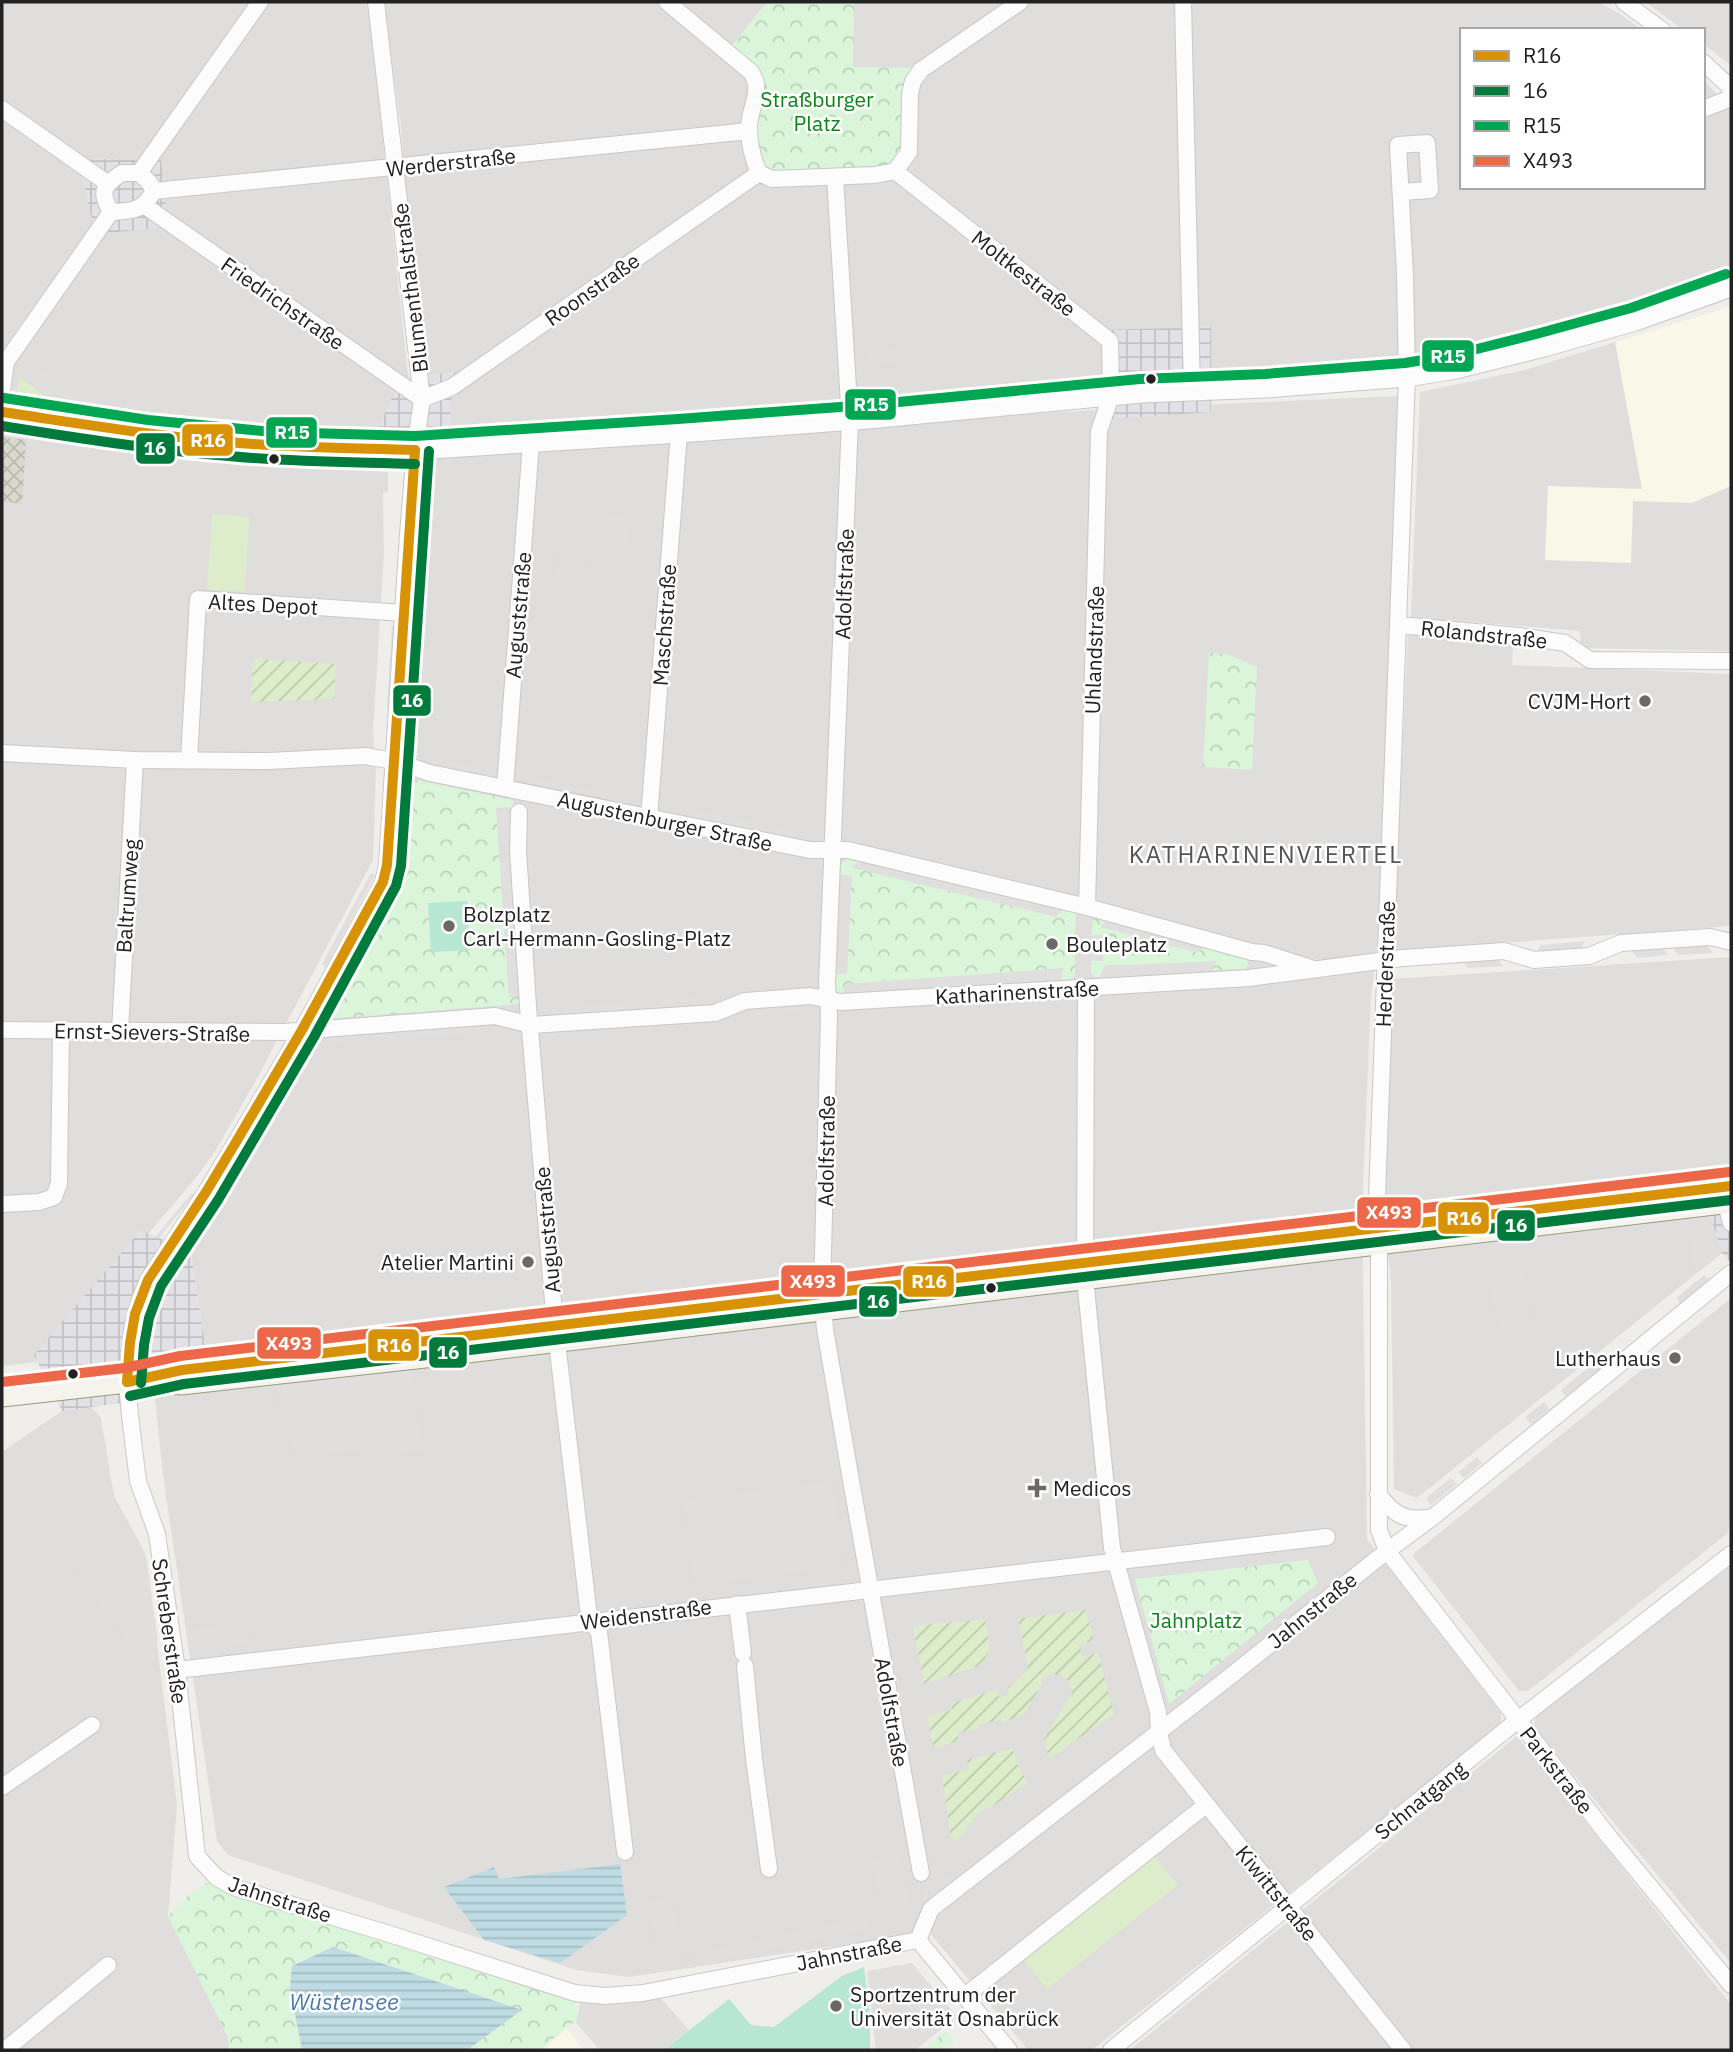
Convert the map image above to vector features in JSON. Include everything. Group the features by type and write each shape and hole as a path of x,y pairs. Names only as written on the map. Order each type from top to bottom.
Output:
{"main road":[{"path":"2,1396 127,1382 176,1385 556,1333 822,1301 1379,1236 1728,1200"}],"street":[{"path":"139,173 260,2"},
{"name":"Blumenthalstraße","path":"302,1030 383,882 387,865 408,534 422,399 376,2"},
{"path":"667,2 751,72 757,81 749,131 753,160 759,173 772,179 875,175 895,171 909,152 913,81 921,71 1020,2"},
{"path":"1183,2 1192,391"},
{"path":"1624,2 1659,28"},
{"path":"1705,64 1731,88"},
{"path":"1705,108 1727,100 1731,95"},
{"path":"2,109 107,183"},
{"name":"Werderstraße","path":"154,191 749,131"},
{"name":"Moltkestraße","path":"895,171 1110,341 1111,396"},
{"path":"122,173 139,173 149,181 154,191 145,206 130,211 111,212 105,201 107,183 122,173"},
{"name":"Roonstraße","path":"422,399 452,387 759,173"},
{"name":"Adolfstraße","path":"835,177 850,420 827,984 829,999 822,1301 921,1873"},
{"name":"Herderstraße","path":"1387,1551 1379,1530 1377,1197 1407,377 1401,192"},
{"name":"Friedrichstraße","path":"145,206 422,399"},
{"path":"2,390 4,360 111,212"},
{"path":"2,412 146,434 242,444 415,450 679,433 1111,396 1407,377 1456,369 1544,347 1635,321 1731,287"},
{"name":"Uhlandstraße","path":"1087,906 1100,431 1111,396"},
{"name":"Maschstraße","path":"649,818 679,433"},
{"name":"Auguststraße","path":"505,788 531,443"},
{"name":"Altes Depot","path":"189,760 198,599 404,613"},
{"name":"Rolandstraße","path":"1399,625 1564,643 1590,660 1731,661"},
{"name":"Augustenburger Straße","path":"2,752 135,760 269,761 365,756 394,761 430,773 810,850 848,850 1087,906 1317,969"},
{"name":"Baltrumweg","path":"120,1031 135,760"},
{"name":"Auguststraße","path":"519,812 518,850 556,1333 590,1621 599,1632 625,1852"},
{"name":"Katharinenstraße","path":"302,1030 495,1016 531,1025 715,1013 745,1001 810,996 841,1002 1086,988 1249,978 1403,958 1504,951 1534,960 1589,956 1621,943 1710,937 1731,942"},
{"path":"1249,978 1257,964 1252,951"},
{"path":"1086,988 1084,1270 1112,1548 1158,1712 1159,1732"},
{"name":"Ernst-Sievers-Straße","path":"2,1030 302,1030"},
{"name":"Schreberstraße","path":"216,1877 197,1856 177,1670 156,1534 138,1481 127,1382 130,1343 135,1314 148,1280 206,1192 302,1030"},
{"path":"2,1204 39,1202 54,1197 59,1183 61,1031"},
{"name":"Jahnstraße","path":"216,1877 233,1887 575,1993 605,1996 643,1993 918,1940 931,1909 1433,1517 1731,1273"},
{"path":"1378,1494 1391,1510 1406,1518 1419,1520 1433,1517"},
{"path":"1116,1562 1327,1537"},
{"name":"Parkstraße","path":"1387,1551 1517,1720 1731,1985"},
{"name":"Schnatgang","path":"1111,2050 1517,1720 1731,1554"},
{"name":"Weidenstraße","path":"177,1670 870,1588 1116,1562"},
{"path":"737,1604 769,1869"},
{"path":"2,1787 92,1725"},
{"name":"Kiwittstraße","path":"1159,1732 1163,1750 1403,2050"},
{"path":"965,1996 1206,1805"},
{"path":"918,1940 1009,2050"},
{"path":"5,2050 108,1965"}],"shaded area":[{"path":"2,2 368,2 409,384 398,444 161,418 2,395"},
{"path":"384,2 1598,2 1639,28 1460,28 1460,189 1705,189 1705,81 1731,110 1731,276 1693,292 1529,344 1396,371 1173,383 1118,390 420,443 423,408 401,127"},
{"path":"1645,2 1731,2 1731,65 1705,46 1705,28 1681,28"},
{"path":"78,159 161,160 168,227 96,234"},
{"path":"1731,306 1731,651 1581,648 1580,631 1411,617 1420,392 1525,370"},
{"path":"1731,306 1731,486 1692,503 1633,501 1631,563 1545,560 1548,486 1642,489 1615,342"},
{"path":"1211,327 1211,412 1108,419 1102,330"},
{"path":"896,349 898,363 867,362 866,351"},
{"path":"27,360 73,391 72,402 26,371"},
{"path":"456,372 450,408 452,432 376,433 394,394 392,379"},
{"path":"1398,396 1400,449 1362,1212 1367,1539 1501,1713 1501,1724 1092,2050 1028,2050 929,1932 629,1977 576,1970 228,1855 217,1841 163,1475 155,1399 206,1352 191,1252 311,1044 396,882 399,859 405,853 427,457 1090,410"},
{"path":"2,431 148,455 388,472 388,492 383,493 384,553 373,731 376,773 373,860 255,1082 214,1153 195,1179 38,1362 2,1366"},
{"path":"2,437 26,440 22,504 2,501"},
{"path":"631,514 629,546 599,545 598,557 587,558 585,591 552,590 558,552 574,552 577,526 601,526 603,516"},
{"path":"392,626 397,627 392,708 387,708"},
{"path":"1408,633 1513,641 1512,665 1731,674 1731,926 1393,951"},
{"path":"17,742 112,748 112,752 17,747"},
{"path":"427,757 478,766 483,777 431,767"},
{"path":"52,762 113,765 113,770 51,767"},
{"path":"345,762 345,767 238,771 237,766"},
{"path":"526,777 619,795 623,805 530,787"},
{"path":"678,806 795,831 800,842 682,816"},
{"path":"497,809 508,809 510,843 499,844"},
{"path":"500,859 512,859 521,996 509,997"},
{"path":"862,859 1063,909 1056,917 852,867"},
{"path":"371,873 375,875 326,967 322,964"},
{"path":"838,875 852,876 847,974 833,974"},
{"path":"1109,920 1207,945 1198,953 1100,927"},
{"path":"1091,935 1104,935 1103,961 1091,961"},
{"path":"1585,941 1578,952 1535,955 1541,945"},
{"path":"1706,944 1713,953 1678,955 1672,946"},
{"path":"1662,947 1668,955 1637,958 1631,949"},
{"path":"1495,957 1503,966 1468,968 1461,959"},
{"path":"1731,957 1731,1164 1720,1174 1710,1215 1722,1253 1417,1498 1394,1489 1391,1282 1386,1233 1384,1141 1391,979"},
{"path":"1217,961 1211,971 1100,977 1105,966"},
{"path":"1064,968 1060,980 842,995 847,984"},
{"path":"1364,971 1365,977 1325,979 1325,974"},
{"path":"697,997 706,1007 554,1017 546,1008"},
{"path":"802,1003 799,1013 748,1016 751,1006"},
{"path":"486,1024 479,1034 331,1043 339,1033"},
{"path":"244,1146 247,1148 201,1225 197,1223"},
{"path":"1731,1164 1731,1263 1722,1253 1710,1215 1720,1174"},
{"path":"192,1193 194,1195 144,1256 141,1254"},
{"path":"1710,1215 1722,1253 1693,1276 1690,1242 1684,1218"},
{"path":"141,1230 191,1252 206,1352 205,1392 62,1411 34,1355"},
{"path":"1525,1269 1532,1319 1505,1339 1494,1312 1487,1274"},
{"path":"1704,1275 1710,1281 1681,1305 1676,1298"},
{"path":"1731,1298 1731,1507 1728,1533 1528,1691 1519,1691 1412,1555"},
{"path":"1600,1358 1606,1364 1566,1396 1561,1390"},
{"path":"412,1367 424,1450 396,1454 394,1446 294,1458 287,1424 279,1419 275,1382"},
{"path":"1544,1402 1549,1409 1531,1424 1525,1417"},
{"path":"91,1407 101,1418 114,1496 146,1555 177,1805 168,1916 228,2037 229,2050 2,2050 2,1452 62,1411"},
{"path":"1477,1457 1482,1463 1464,1478 1458,1472"},
{"path":"1451,1478 1457,1484 1431,1505 1426,1498"},
{"path":"834,1481 844,1566 693,1586 682,1500"},
{"path":"130,1526 146,1555 158,1642 138,1658 73,1568"},
{"path":"1731,1566 1731,1963 1534,1727 1536,1714"},
{"path":"248,1622 251,1643 191,1651 189,1630"},
{"path":"1517,1736 1731,2005 1731,2050 1130,2050"},
{"path":"901,1855 911,1908 887,1913 884,1901 879,1902 871,1861"},
{"path":"950,1874 958,1882 935,1899 924,1901 922,1890 932,1888"},
{"path":"673,1897 685,1966 659,1971 647,1902"},
{"path":"867,1918 869,1929 695,1964 692,1953"},
{"path":"912,1963 957,2017 915,2050 876,2050 867,1971"},
{"path":"658,1995 689,2030 664,2050 600,2050 576,2023 581,1998"},
{"path":"567,2029 584,2050 541,2050"}],"green space":[{"name":"Straßburger Platz","path":"767,2 854,2 853,67 914,68 902,94 901,149 891,163 773,171 765,168 757,140 762,94 730,48"},
{"path":"19,376 54,403 21,399 17,391"},
{"path":"212,514 249,517 245,592 207,589"},
{"path":"1209,653 1226,654 1257,667 1252,770 1203,767"},
{"path":"253,659 336,664 334,699 251,702"},
{"path":"411,779 513,800 514,807 496,808 509,997 522,997 521,1004 326,1019 325,1016 396,882 399,859 405,852"},
{"path":"845,859 862,859 853,868 1056,917 1063,909 1076,912 1075,975 1071,979 1060,980 1063,969 847,984 842,995 835,992 833,974 847,974 851,876 838,875"},
{"name":"Bolzplatz Carl-Hermann-Gosling-Platz","path":"467,901 470,950 431,952 428,903"},
{"path":"1093,918 1109,920 1101,926 1207,945 1247,957 1248,966 1245,969 1211,971 1216,962 1105,966 1100,977 1095,977 1091,973 1091,961 1103,960 1104,935 1091,935"},
{"name":"Jahnplatz","path":"1308,1560 1318,1583 1169,1704 1135,1579"},
{"path":"1086,1610 1094,1640 1079,1645 1083,1657 1098,1653 1114,1714 1049,1759 1044,1739 1069,1697 1073,1695 1068,1680 1052,1675 1041,1678 1042,1684 1024,1715 1002,1722 1001,1719 957,1733 959,1741 934,1748 927,1716 952,1710 951,1703 997,1690 1000,1698 1008,1695 1007,1688 1028,1667 1018,1619"},
{"path":"985,1619 990,1650 981,1665 924,1684 913,1626"},
{"path":"1012,1748 1028,1782 972,1819 965,1833 956,1840 951,1838 942,1776 969,1769 967,1760"},
{"path":"1153,1855 1178,1885 1047,1989 1023,1959"},
{"path":"216,1877 575,1993 578,2019 539,2050 467,2050 521,2010 290,1988 302,2050 229,2050 228,2037 168,1916 191,1893"},
{"name":"Sportzentrum der Universität Osnabrück","path":"864,1967 870,2014 870,2050 664,2050 729,1999 751,2025 774,2027 842,1976"},
{"path":"946,2031 955,2042 945,2050 923,2050"}],"water":[{"path":"620,1864 627,1915 560,1963 484,1940 444,1887 494,1867 499,1879"},
{"name":"Wüstensee","path":"333,1947 522,2010 467,2050 302,2050 290,1988 292,1966"}],"transit line":[{"name":"R15","path":"4,398 148,420 273,432 415,436 678,419 867,405 1140,379 1265,374 1405,363 1453,355 1631,308 1726,274"},
{"name":"R16","path":"2,412 115,429 276,446 415,450"},
{"name":"16","path":"2,426 115,443 252,458 415,464"},
{"name":"R16","path":"127,1382 135,1314 148,1280 239,1137 302,1030 383,882 387,865 415,450"},
{"name":"16","path":"141,1383 149,1318 161,1286 218,1200 314,1037 396,886 401,866 429,451"},
{"name":"X493","path":"2,1382 125,1368 180,1356 1729,1172"},
{"name":"R16","path":"127,1382 182,1370 1731,1186"},
{"name":"16","path":"130,1396 184,1384 1731,1200"}],"place":[{"name":"CVJM-Hort","path":"1645,701"},
{"name":"Bolzplatz Carl-Hermann-Gosling-Platz","path":"449,926"},
{"name":"Bouleplatz","path":"1052,944"},
{"name":"Atelier Martini","path":"528,1262"},
{"name":"Lutherhaus","path":"1675,1358"},
{"name":"Medicos","path":"1037,1488"},
{"name":"Sportzentrum der Universität Osnabrück","path":"836,2006"}],"district":[{"name":"KATHARINENVIERTEL","path":"1266,854"}]}
